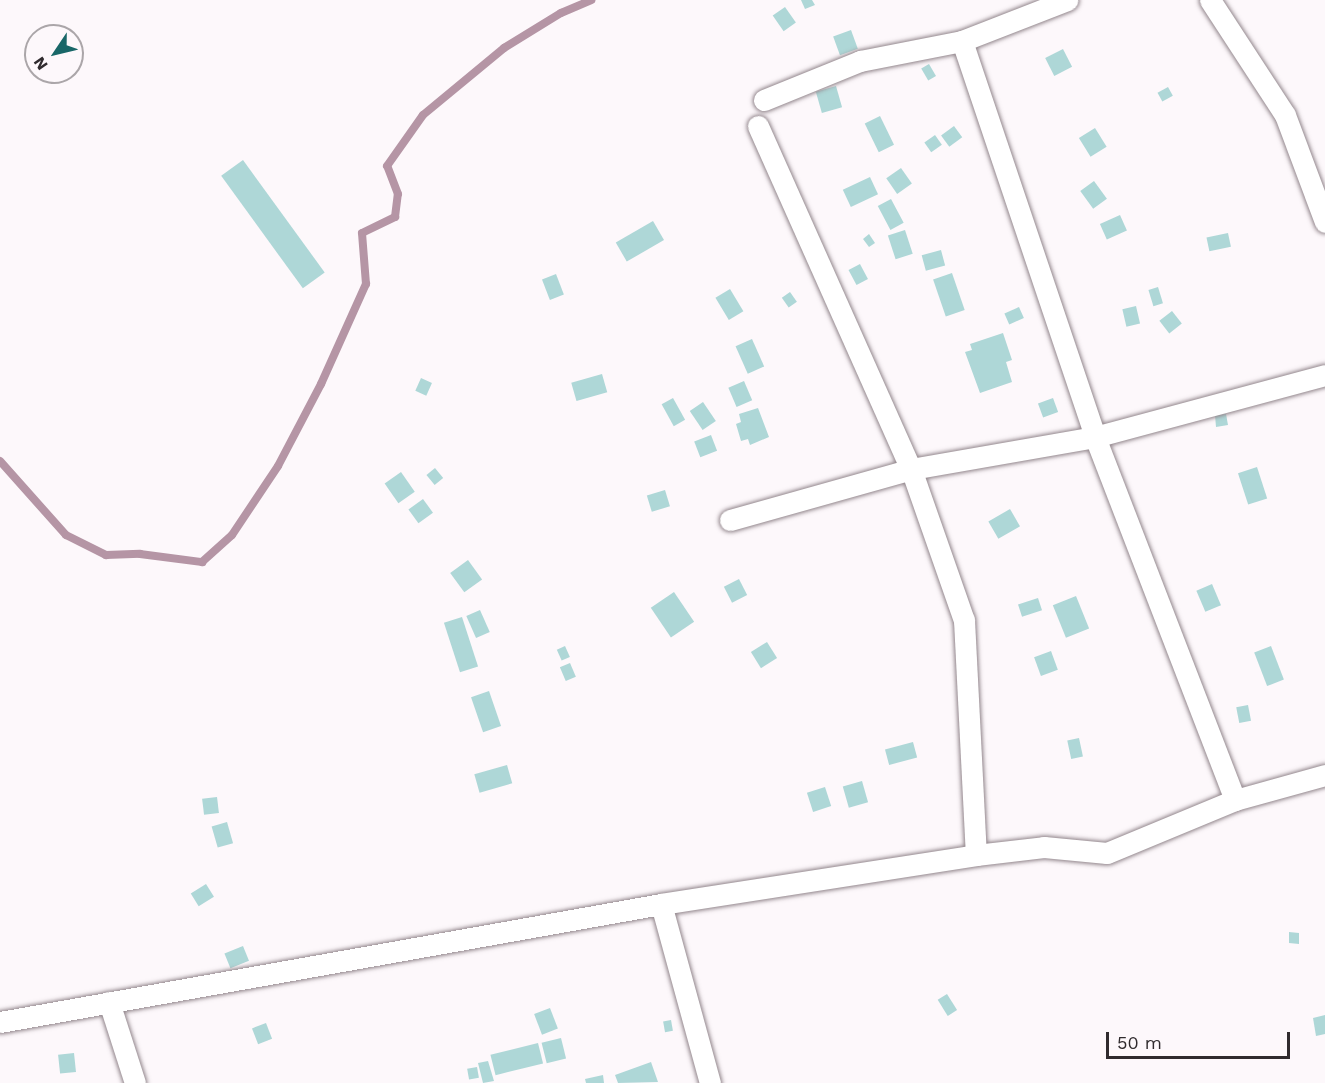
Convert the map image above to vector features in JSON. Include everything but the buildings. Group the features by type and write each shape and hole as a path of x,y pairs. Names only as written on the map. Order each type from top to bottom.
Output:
{"street":[{"path":"764,100 860,61 962,41 1067,0"},
{"path":"1210,0 1285,115 1325,222"},
{"path":"962,41 1095,437 1235,800"},
{"path":"758,126 911,469 964,620 976,855"},
{"path":"730,520 911,469 1095,437 1325,375"},
{"path":"0,1022 661,904 976,855 1044,847 1107,853 1235,800 1325,775"},
{"path":"661,904 710,1083"},
{"path":"110,1002 135,1083"}],"waterway":[{"path":"0,461 66,535 106,555 140,554 202,562 232,535 278,466 321,384 366,284 362,233 395,217 398,194 387,166 423,115 504,48 561,13 591,0"}]}
